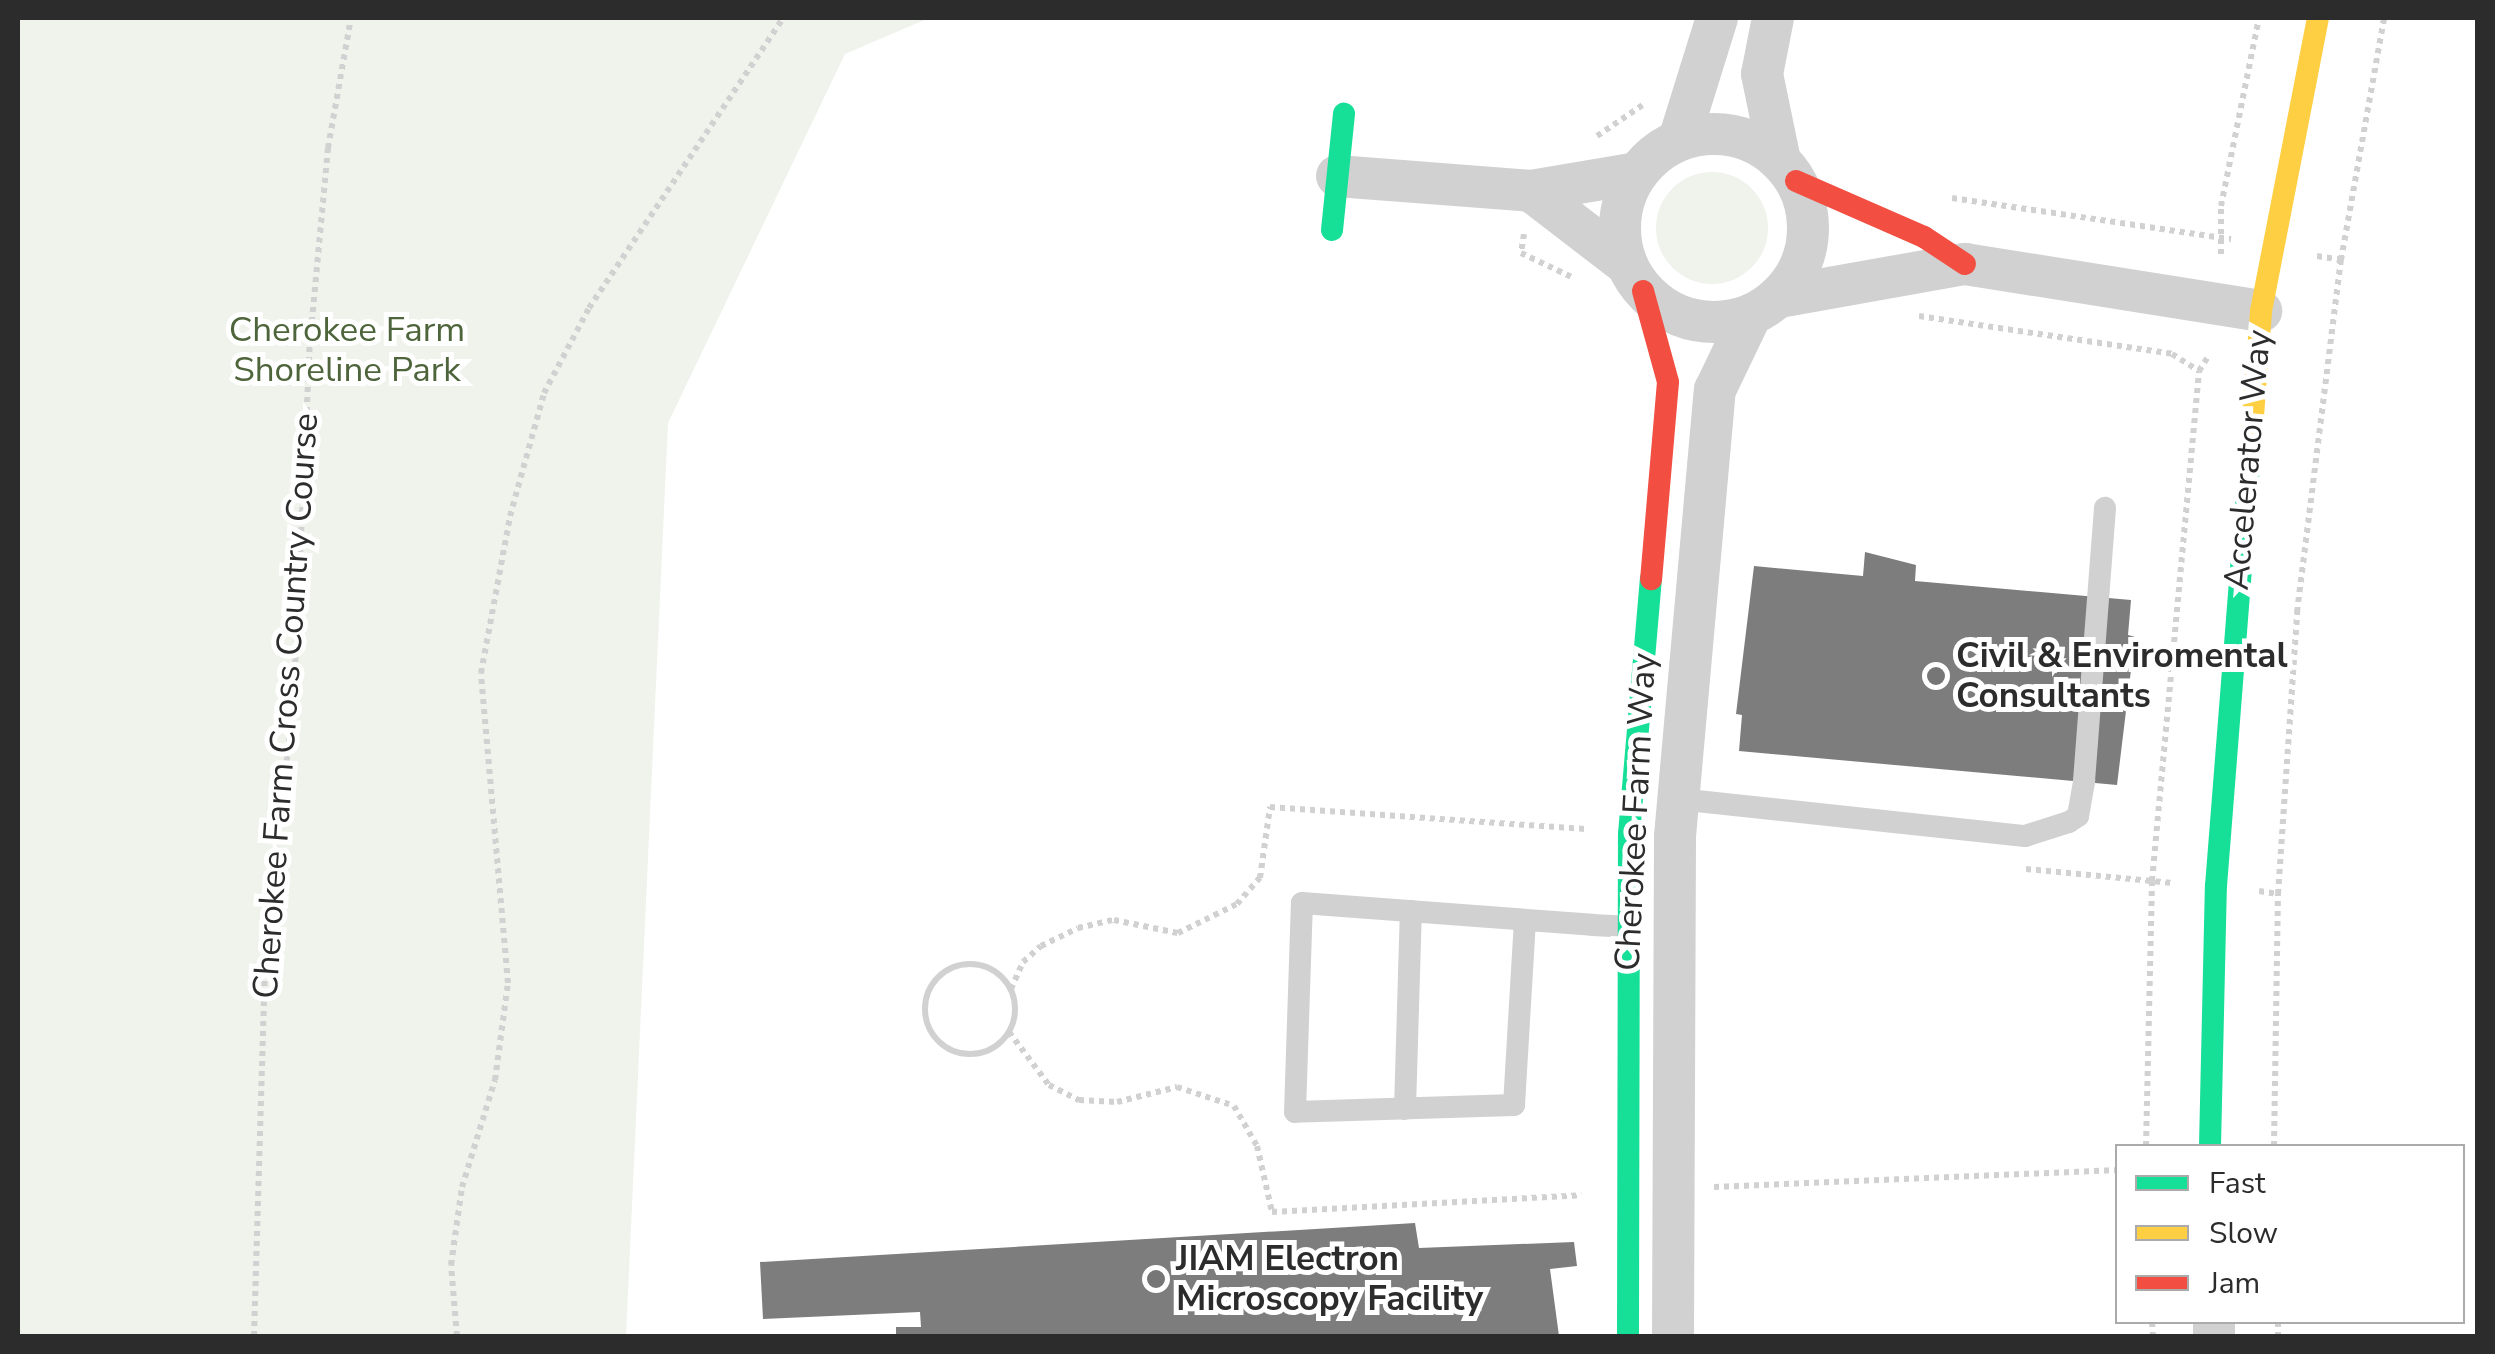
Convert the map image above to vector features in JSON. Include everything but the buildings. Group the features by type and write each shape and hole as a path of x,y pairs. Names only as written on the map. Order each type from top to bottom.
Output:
{"street":[{"path":"1679,140 1717,18"},
{"path":"1765,306 1798,272 1808,242 1807,211 1788,171 1762,74 1773,18"},
{"name":"Accelerator Way","path":"2210,1144 2216,886 2240,307 2318,18"},
{"path":"1332,230 1344,114"},
{"path":"1634,277 1619,233 1623,201 1637,173 1679,140 1733,136 1788,171 1924,236 1965,264"},
{"path":"1337,176 1531,191 1637,173"},
{"path":"1531,191 1693,321 1965,264 2240,307"},
{"name":"Cherokee Farm Way","path":"1628,1336 1624,1193 1629,834 1668,382 1634,277"},
{"name":"Cherokee Farm Way","path":"1674,1336 1670,1192 1678,799 1715,390 1765,306"}],"lane":[{"path":"1678,799 2024,836 2078,816 2084,782 2105,508"},
{"path":"1525,920 1514,1105 1295,1112 1302,903 1627,927"},
{"path":"1405,1108 1411,911"}],"path":[{"name":"Cherokee Farm Cross Country Course","path":"254,1336 266,910 293,712 310,342 325,187 350,18"},
{"path":"457,1336 450,1265 462,1187 495,1080 508,983 482,673 510,516 544,393 589,308 783,18"},
{"path":"2146,1144 2152,882 2200,371 2240,307 2220,206 2259,18"},
{"path":"2274,1144 2278,894 2296,612 2340,260 2384,18"},
{"path":"1904,314 2172,354 2200,371"},
{"path":"1011,989 1032,954 1078,928 1114,920 1178,933 1237,904 1260,878 1270,808 1629,834"},
{"path":"2014,868 2278,894"},
{"path":"960,964 990,968 1011,989 1016,1004 1009,1032 986,1051 957,1053 933,1036 924,1008 935,980 960,964"},
{"path":"1009,1032 1049,1085 1079,1100 1137,1100 1177,1088 1234,1106 1257,1146 1272,1212 1624,1193"},
{"path":"1670,1192 2115,1170"}],"green space":[{"name":"Cherokee Farm Shoreline Park","path":"18,18 929,18 845,54 668,423 626,1336 18,1336"},
{"path":"1712,172 1733,176 1752,188 1764,207 1768,228 1764,249 1752,268 1733,280 1712,284 1691,280 1672,268 1660,249 1656,228 1660,207 1672,188 1691,176"}],"traffic: fast":[{"path":"1332,230 1344,114"},
{"path":"2210,1144 2216,886 2252,429"},
{"path":"1628,1336 1629,834 1651,579"}],"traffic: slow":[{"path":"2252,429 2261,311 2318,18"}],"traffic: jam":[{"path":"1796,181 1924,237 1965,264"},
{"path":"1643,291 1668,382 1651,579"}],"place":[{"name":"Civil & Enviromental Consultants","path":"1936,676"},
{"name":"JIAM Electron Microscopy Facility","path":"1156,1279"}]}
